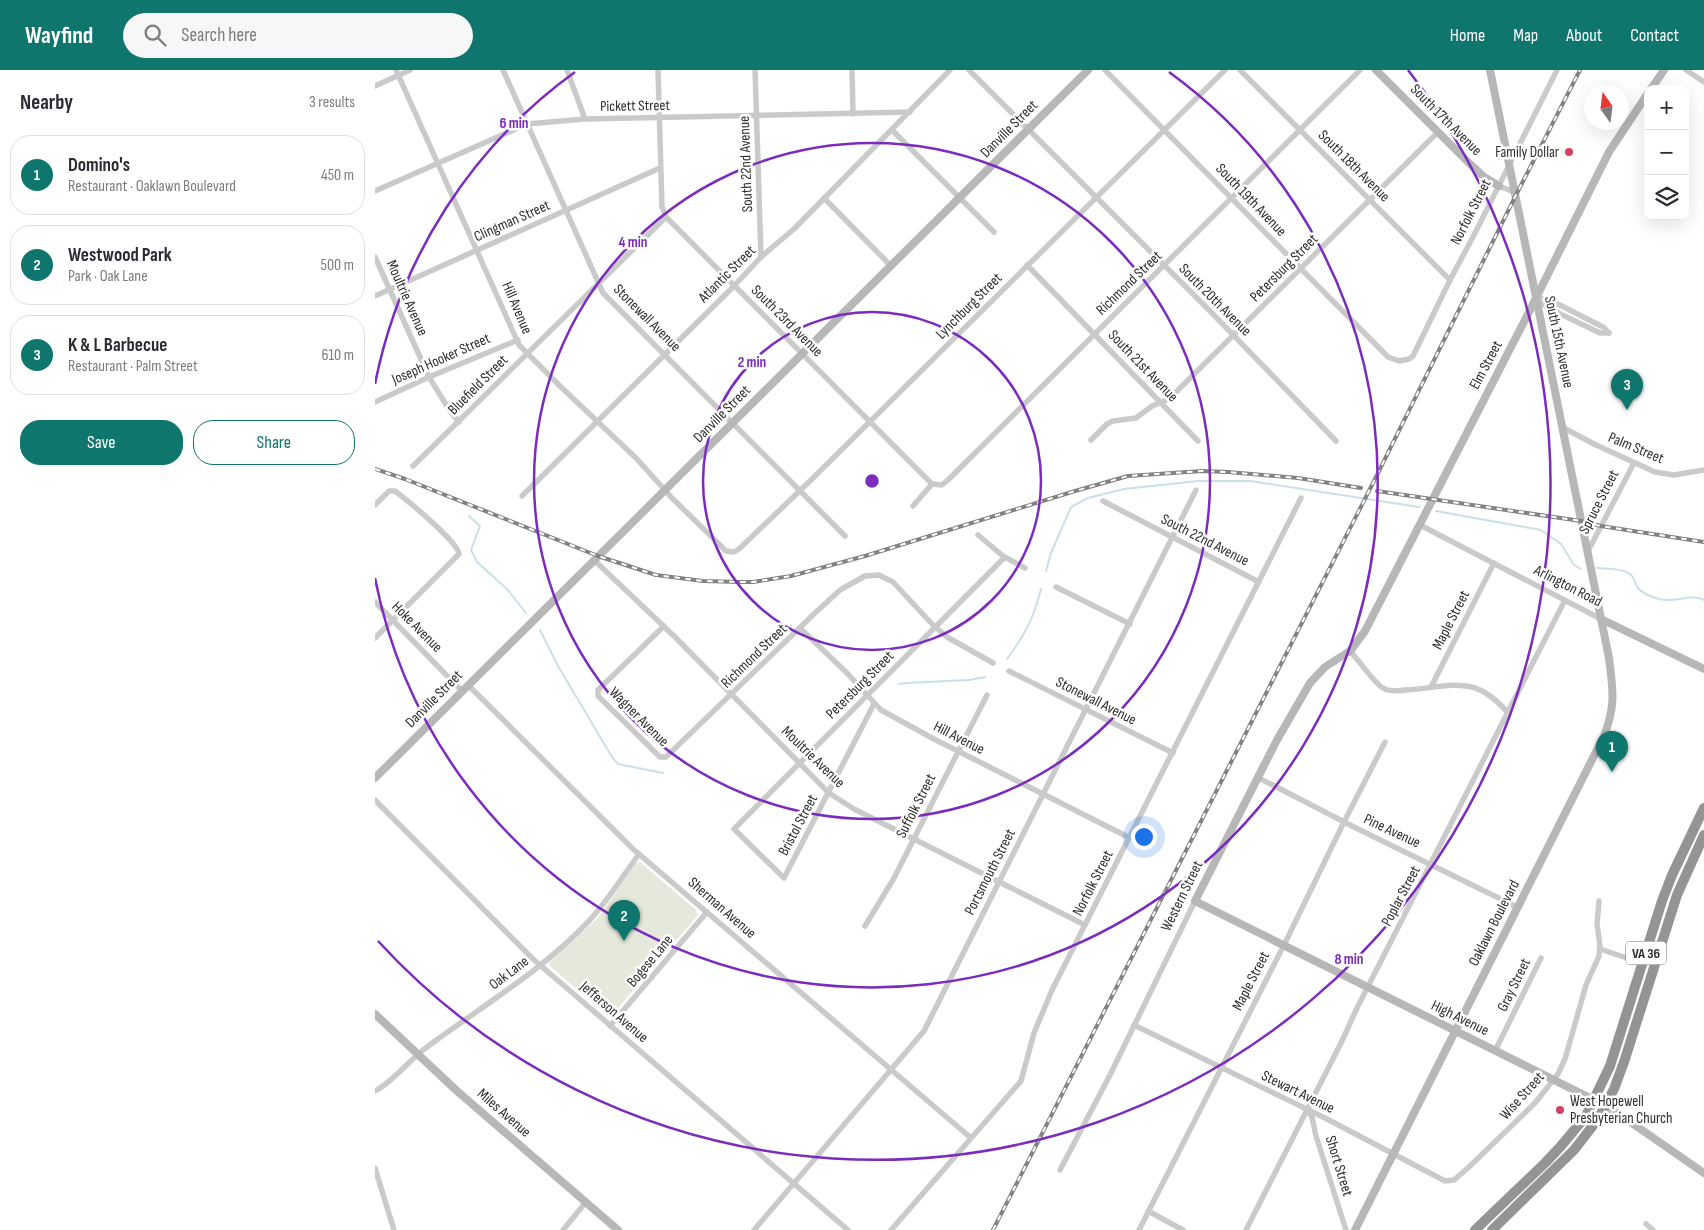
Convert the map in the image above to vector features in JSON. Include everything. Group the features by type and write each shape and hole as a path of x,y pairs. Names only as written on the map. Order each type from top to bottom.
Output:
{"highway":[{"name":"VA 36","path":"1475,1230 1561,1146 1586,1116 1595,1100 1611,1066 1662,901 1672,875 1704,808"},
{"name":"VA 36","path":"1492,1230 1573,1150 1587,1134 1606,1106 1624,1062 1677,896 1704,835"}],"street":[{"path":"375,86 397,72 410,70"},
{"name":"Stonewall Avenue","path":"503,70 599,283 608,298 845,536"},
{"path":"567,70 585,119"},
{"path":"658,70 662,206 666,217"},
{"name":"South 22nd Avenue","path":"755,70 761,257"},
{"path":"852,70 853,114"},
{"name":"Atlantic Street","path":"522,496 761,257 795,228 950,70"},
{"name":"South 20th Avenue","path":"969,70 1210,311 1336,441"},
{"name":"Danville Street","path":"375,778 1088,70"},
{"name":"South 19th Avenue","path":"1105,70 1388,357 1393,360 1403,361"},
{"name":"Lynchburg Street","path":"726,551 734,552 739,549 1225,70"},
{"name":"South 18th Avenue","path":"1240,70 1449,280"},
{"name":"Richmond Street","path":"913,506 933,484 942,485 949,479 1301,131 1360,70"},
{"name":"South 17th Avenue","path":"1376,70 1484,177 1499,186"},
{"name":"South 15th Avenue","path":"1490,70 1601,619"},
{"name":"Norfolk Street","path":"1403,361 1413,356 1449,280 1509,167 1557,70"},
{"path":"1654,85 1663,70"},
{"path":"1686,70 1704,82"},
{"name":"Hill Avenue","path":"397,72 519,345 636,458 726,551"},
{"name":"Elm Street","path":"1350,651 1365,631 1609,152 1644,99"},
{"name":"Pickett Street","path":"375,191 527,124 585,119 910,112"},
{"path":"892,130 994,232"},
{"name":"Petersburg Street","path":"1091,440 1107,424 1113,421 1136,418 1152,406 1169,399 1438,132"},
{"name":"Clingman Street","path":"375,296 660,168"},
{"path":"1499,186 1514,192"},
{"path":"824,198 891,266"},
{"name":"Bluefield Street","path":"413,466 666,217"},
{"name":"South 23rd Avenue","path":"666,217 933,484"},
{"name":"Moultrie Avenue","path":"375,256 429,377 450,412 459,422"},
{"name":"South 21st Avenue","path":"1027,265 1198,441"},
{"path":"1536,298 1549,299 1603,327 1609,333 1600,333 1548,308 1536,298"},
{"name":"Joseph Hooker Street","path":"375,402 518,340"},
{"name":"Palm Street","path":"1562,427 1634,463 1663,474 1674,475 1704,470"},
{"name":"Spruce Street","path":"1587,553 1634,463"},
{"name":"Portsmouth Street","path":"754,1230 795,1184 927,1025 1197,490"},
{"path":"375,505 389,491 395,491 409,501 459,550 459,554 375,638"},
{"name":"Norfolk Street","path":"891,1230 1021,1081 1040,1017 1301,498"},
{"name":"South 22nd Avenue","path":"1103,501 1259,582"},
{"name":"Arlington Road","path":"1420,525 1601,619 1632,632 1704,669"},
{"path":"978,535 1004,558 1025,568"},
{"name":"Petersburg Street","path":"785,878 734,829 1004,558"},
{"name":"Moultrie Avenue","path":"595,560 664,626 829,793 854,809 1085,925"},
{"name":"Maple Street","path":"1431,687 1494,564"},
{"name":"Richmond Street","path":"663,758 666,758 840,590 865,576 879,575 893,582 935,627"},
{"path":"1056,586 1130,624"},
{"name":"Poplar Street","path":"1246,1230 1565,600"},
{"name":"Hoke Avenue","path":"375,602 465,688"},
{"name":"Oaklawn Boulevard","path":"1355,1230 1602,740 1613,707 1613,690 1601,619"},
{"name":"Wagner Avenue","path":"663,758 636,735 597,693 664,626"},
{"path":"935,627 955,643 993,663"},
{"name":"Hill Avenue","path":"800,628 847,673 881,710 957,751 1130,838"},
{"path":"1350,651 1383,688 1388,690 1471,686 1489,694 1507,713"},
{"name":"Western Street","path":"1060,1170 1134,1026 1257,777 1309,682 1325,667 1350,651"},
{"name":"Stonewall Avenue","path":"1009,671 1173,753"},
{"name":"Sherman Avenue","path":"465,688 639,854 971,1138"},
{"name":"Suffolk Street","path":"865,926 886,892 987,695"},
{"name":"Bristol Street","path":"785,878 874,704"},
{"name":"Maple Street","path":"1139,1230 1385,742"},
{"name":"Pine Avenue","path":"1257,777 1517,907"},
{"name":"Jefferson Avenue","path":"375,800 540,965 848,1230"},
{"name":"Oak Lane","path":"375,1091 383,1087 417,1055 492,1002 564,945 593,916 639,854"},
{"name":"High Avenue","path":"1195,900 1595,1100 1704,1173"},
{"path":"1599,901 1597,924 1600,949 1654,967"},
{"name":"Bogese Lane","path":"611,1026 707,912"},
{"name":"Wise Street","path":"1449,1181 1454,1180 1469,1168 1535,1103 1554,1080 1565,1059 1586,985 1597,962 1600,949"},
{"name":"Gray Street","path":"1495,1050 1541,958"},
{"name":"Miles Avenue","path":"375,1014 417,1055 618,1230"},
{"name":"Stewart Avenue","path":"1134,1026 1307,1110 1445,1181 1449,1181"},
{"name":"Short Street","path":"1307,1110 1312,1117 1316,1136 1346,1230"},
{"path":"375,1168 394,1230"},
{"path":"375,1195 383,1193"},
{"path":"563,1230 586,1202"},
{"path":"1149,1211 1183,1230"},
{"path":"1646,1224 1653,1230"}],"shaded area":[{"path":"640,862 696,910 698,915 612,1015 608,1016 551,967 549,963 597,919 636,863"}],"waterway":[{"path":"1046,571 1051,553 1071,507 1088,498 1124,489 1198,481 1250,481 1419,507"},
{"path":"1436,511 1541,530 1561,544 1574,565 1581,569"},
{"path":"469,516 480,526 471,550 477,562 507,589 526,613"},
{"path":"1597,568 1615,569 1628,573 1632,576 1640,590 1656,598 1671,600 1694,597 1704,600"},
{"path":"1007,659 1028,626 1041,589"},
{"path":"540,630 558,666 618,764 663,773"},
{"path":"899,684 969,680 985,677"}],"railway":[{"path":"993,1230 1370,489 1580,70"},
{"path":"375,469 405,479 598,556 656,575 703,581 740,582 753,582 791,576 865,556 1128,476 1202,471 1228,472 1298,478 1361,488"},
{"path":"1377,491 1581,521 1601,526 1704,542"}],"place":[{"name":"Family Dollar","path":"1569,152"},
{"name":"K & L Barbecue","path":"1627,410"},
{"name":"Domino's","path":"1612,772"},
{"name":"Westwood Park","path":"624,941"},
{"name":"West Hopewell Presbyterian Church","path":"1560,1110"}]}
